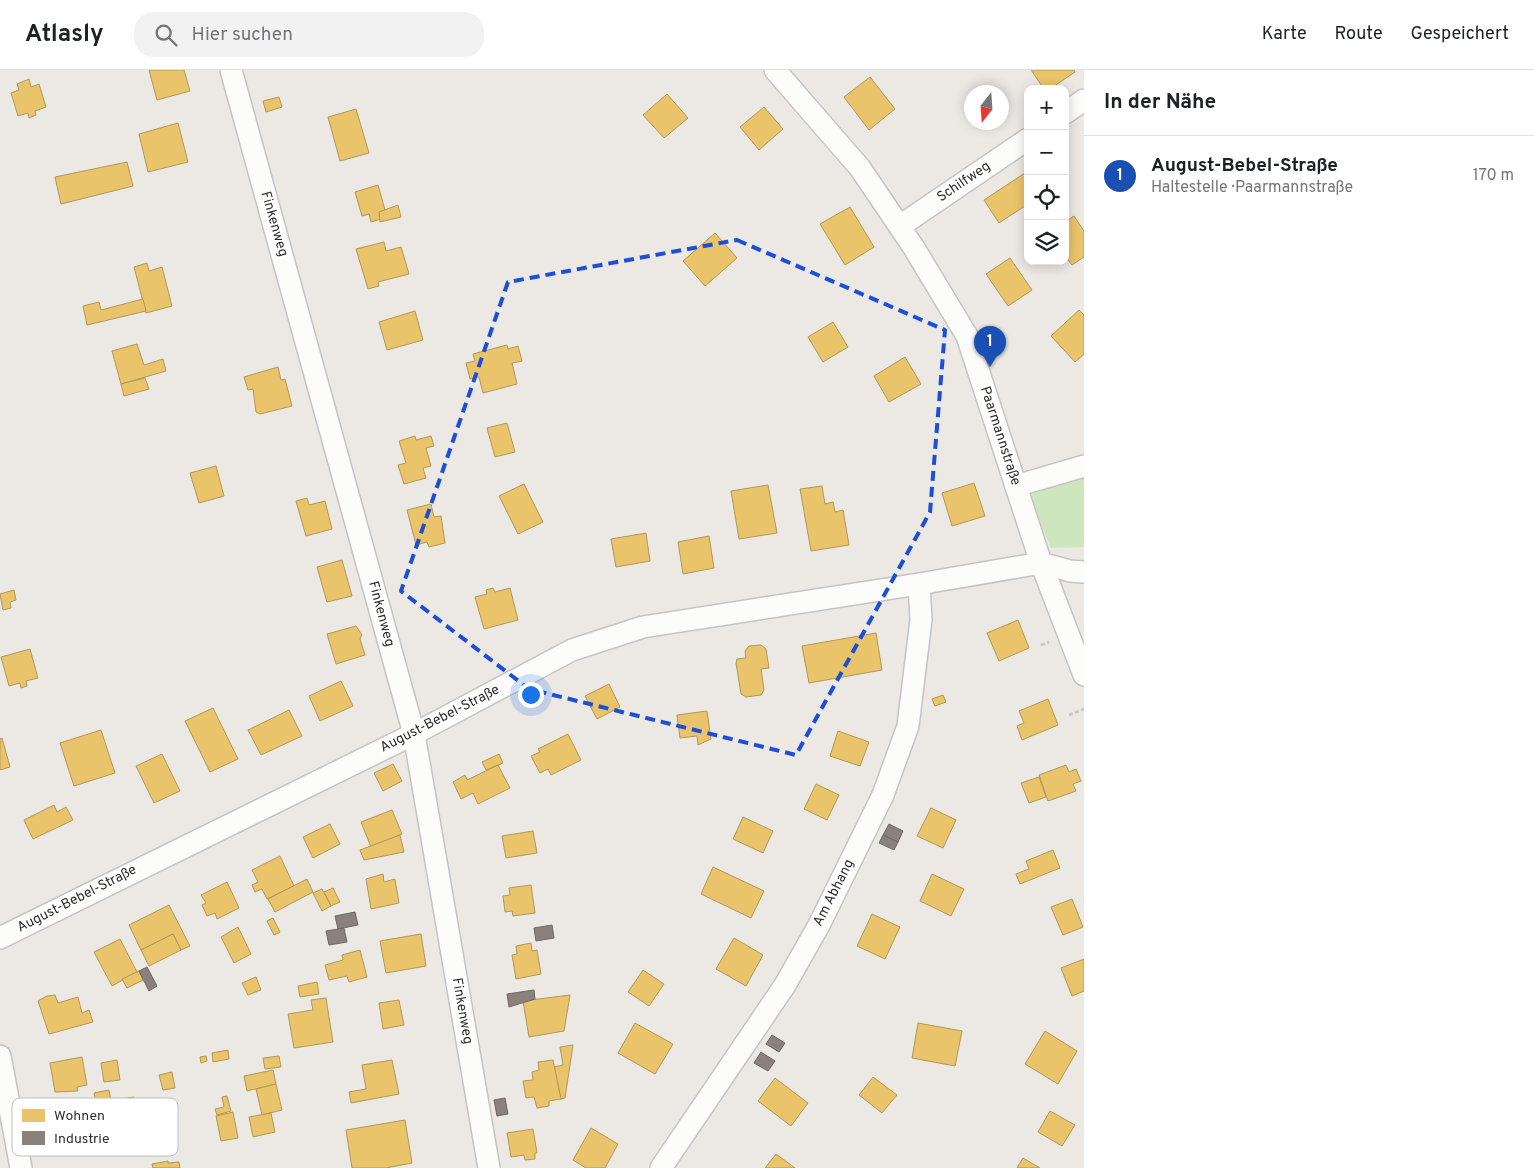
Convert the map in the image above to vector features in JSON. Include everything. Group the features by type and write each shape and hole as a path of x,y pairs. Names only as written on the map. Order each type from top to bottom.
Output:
{"street":[{"name":"Finkenweg","path":"231,70 414,734 489,1168"},
{"name":"Paarmannstraße","path":"775,70 860,168 900,226 967,336 1041,563 1084,675"},
{"path":"1069,110 1084,100"},
{"name":"Schilfweg","path":"900,226 1024,142"},
{"path":"1016,486 1084,466"},
{"name":"August-Bebel-Straße","path":"0,938 414,734 572,650 643,627 1041,563 1070,571 1084,572"},
{"name":"Am Abhang","path":"661,1168 784,985 819,924 883,795 908,726 920,628 921,596 919,584"},
{"path":"0,1056 12,1120"}],"path":[{"path":"1069,715 1084,709"}],"highlighted area":[{"path":"737,240 945,330 930,512 796,755 529,689 401,591 508,282"}],"green space":[{"path":"1084,473 1084,547 1051,548 1029,497 1035,492"}],"building: Wohnen":[{"path":"149,70 184,70 190,91 157,100"},
{"path":"1031,70 1074,70 1075,72 1056,85 1041,85"},
{"path":"870,77 895,109 869,130 844,97"},
{"path":"29,79 31,87 39,84 46,107 35,111 36,115 29,118 28,113 18,116 11,93 19,90 17,84"},
{"path":"667,94 688,118 664,138 643,115"},
{"path":"279,97 282,107 266,112 263,101"},
{"path":"764,107 783,129 759,150 740,127"},
{"path":"356,109 369,153 340,161 328,117"},
{"path":"178,123 188,162 148,172 139,134"},
{"path":"127,162 133,186 61,204 55,177"},
{"path":"1024,174 1024,207 999,223 984,200"},
{"path":"378,185 385,210 379,212 381,219 371,222 369,214 362,216 355,192"},
{"path":"398,205 401,217 380,222 379,212"},
{"path":"850,207 874,247 845,265 820,224"},
{"path":"1074,216 1084,231 1084,257 1072,265 1069,261 1069,219"},
{"path":"715,233 737,258 705,286 683,261"},
{"path":"384,242 386,251 401,247 409,274 378,282 379,286 368,289 356,249"},
{"path":"1010,258 1032,290 1008,306 986,274"},
{"path":"147,263 149,271 162,267 172,306 146,313 134,267"},
{"path":"143,299 146,311 87,325 83,306 99,302 101,310"},
{"path":"1079,310 1084,315 1084,354 1075,362 1051,336"},
{"path":"415,311 423,340 387,350 379,322"},
{"path":"833,322 848,347 823,362 808,337"},
{"path":"137,344 144,365 163,359 166,371 121,384 112,351"},
{"path":"507,345 508,349 518,346 522,361 512,363 517,384 483,393 479,377 470,379 466,363 475,361 473,354"},
{"path":"905,357 921,384 889,402 874,376"},
{"path":"278,367 281,380 285,379 292,406 260,414 256,412 253,389 248,390 244,377"},
{"path":"145,378 149,389 124,396 121,384"},
{"path":"507,423 515,452 495,457 487,428"},
{"path":"415,436 416,440 431,436 434,446 426,448 431,466 423,468 426,478 404,484 398,465 406,463 399,441"},
{"path":"216,466 224,496 199,503 190,473"},
{"path":"974,483 985,516 952,526 942,493"},
{"path":"524,484 543,522 518,534 499,496"},
{"path":"768,485 777,533 739,539 731,491"},
{"path":"822,486 825,504 833,502 835,512 843,510 849,545 811,551 800,489"},
{"path":"307,498 309,505 325,501 332,529 306,536 296,501"},
{"path":"431,504 434,517 441,516 445,543 429,547 427,542 416,545 407,510"},
{"path":"646,533 650,561 616,567 611,539"},
{"path":"709,536 714,568 683,574 678,542"},
{"path":"342,560 352,596 327,602 317,567"},
{"path":"493,588 495,592 510,588 518,620 484,629 475,597 487,594 486,590"},
{"path":"14,590 16,600 10,602 11,608 3,610 0,594"},
{"path":"1018,620 1029,648 999,661 987,633"},
{"path":"356,626 362,635 360,639 365,655 336,664 327,634"},
{"path":"876,633 882,670 809,683 802,646"},
{"path":"761,645 766,649 769,668 761,669 764,690 761,695 746,697 741,694 737,659 746,658 745,651 749,646"},
{"path":"30,649 38,678 26,681 27,686 21,688 20,683 9,686 1,657"},
{"path":"341,681 353,706 320,721 309,696"},
{"path":"609,684 620,707 597,719 585,696"},
{"path":"943,695 946,702 935,706 932,699"},
{"path":"1048,699 1058,725 1022,740 1017,726 1024,723 1019,711"},
{"path":"213,708 238,759 210,772 185,721"},
{"path":"289,710 302,736 261,755 248,730"},
{"path":"707,711 711,739 698,745 697,736 680,738 677,715"},
{"path":"101,730 115,773 74,786 60,743"},
{"path":"838,731 869,742 860,766 830,756"},
{"path":"568,734 581,760 551,775 548,769 540,773 531,756 540,752 538,749"},
{"path":"2,738 10,767 0,770 0,739"},
{"path":"162,754 180,791 154,803 136,766"},
{"path":"499,754 503,763 486,770 482,762"},
{"path":"393,764 402,781 383,791 374,773"},
{"path":"498,765 510,788 478,804 473,793 461,799 453,782 465,775 467,780"},
{"path":"1066,765 1069,772 1076,769 1081,781 1073,784 1076,791 1048,801 1039,775"},
{"path":"1039,777 1046,797 1029,803 1021,783"},
{"path":"816,784 839,795 827,820 804,809"},
{"path":"54,805 57,812 66,807 73,820 33,839 24,820"},
{"path":"931,808 956,820 943,848 917,836"},
{"path":"392,810 402,834 371,847 361,822"},
{"path":"743,817 773,831 763,853 733,839"},
{"path":"330,824 340,844 313,858 303,837"},
{"path":"533,831 537,853 506,858 502,836"},
{"path":"400,835 404,852 364,860 360,850"},
{"path":"1053,850 1060,868 1020,884 1016,874 1029,869 1026,861"},
{"path":"280,856 294,886 267,899 262,889 255,892 252,885 258,882 252,870"},
{"path":"713,867 764,891 751,918 701,894"},
{"path":"383,874 384,882 395,879 399,903 371,909 366,879"},
{"path":"932,874 964,889 951,916 920,901"},
{"path":"307,879 313,892 275,912 268,899"},
{"path":"227,882 239,908 217,919 215,913 207,916 202,905 206,903 201,895"},
{"path":"531,885 535,913 513,916 512,911 505,912 503,896 510,895 509,888"},
{"path":"333,888 340,902 331,906 324,892"},
{"path":"322,889 331,906 322,911 313,893"},
{"path":"1072,899 1083,927 1063,935 1051,907"},
{"path":"169,905 190,946 181,950 173,934 141,950 129,925"},
{"path":"872,914 900,927 885,959 857,946"},
{"path":"273,918 280,932 274,935 267,921"},
{"path":"238,927 251,954 234,963 221,937"},
{"path":"173,934 181,950 149,966 141,950"},
{"path":"421,934 426,966 386,973 380,941"},
{"path":"734,938 763,955 746,986 716,969"},
{"path":"120,939 137,972 112,986 94,952"},
{"path":"531,943 532,951 537,950 541,974 516,979 512,955 517,954 516,946"},
{"path":"360,950 367,977 349,982 347,976 329,980 325,965 343,960 342,955"},
{"path":"1084,959 1084,991 1072,996 1061,968"},
{"path":"643,970 664,984 649,1006 628,992"},
{"path":"139,971 143,980 127,988 122,979"},
{"path":"256,977 261,990 248,995 242,983"},
{"path":"317,982 319,994 300,997 298,986"},
{"path":"55,995 58,1003 78,997 82,1013 89,1010 93,1022 49,1034 38,1001 47,996"},
{"path":"570,995 564,1031 529,1037 523,1001"},
{"path":"326,998 333,1042 294,1048 288,1014 313,1010 311,1000"},
{"path":"399,1000 404,1025 383,1029 379,1003"},
{"path":"635,1023 673,1044 655,1074 618,1053"},
{"path":"918,1023 962,1031 955,1066 912,1058"},
{"path":"1045,1031 1077,1051 1058,1084 1025,1064"},
{"path":"573,1045 565,1098 561,1099 554,1067 563,1065 560,1047"},
{"path":"228,1050 229,1059 213,1062 212,1053"},
{"path":"206,1056 207,1061 201,1063 200,1057"},
{"path":"279,1056 281,1067 265,1069 263,1058"},
{"path":"82,1057 87,1085 77,1087 78,1091 55,1092 50,1063"},
{"path":"117,1060 120,1080 104,1082 101,1063"},
{"path":"392,1060 399,1094 351,1103 349,1092 366,1089 362,1065"},
{"path":"553,1060 561,1099 549,1101 549,1106 537,1108 534,1097 526,1098 523,1081 533,1080 532,1072 539,1070 538,1062"},
{"path":"273,1070 276,1084 247,1091 244,1076"},
{"path":"172,1072 175,1088 163,1090 159,1075"},
{"path":"873,1077 897,1095 882,1113 859,1095"},
{"path":"775,1078 808,1103 791,1126 758,1101"},
{"path":"276,1084 282,1110 262,1115 256,1089"},
{"path":"109,1090 110,1098 95,1098 94,1093"},
{"path":"227,1096 231,1111 217,1115 215,1109 224,1107 222,1097"},
{"path":"1050,1111 1075,1125 1062,1146 1038,1132"},
{"path":"233,1112 238,1138 221,1141 216,1116"},
{"path":"271,1113 275,1132 253,1137 249,1117"},
{"path":"405,1120 412,1163 386,1168 352,1168 346,1130"},
{"path":"591,1128 618,1144 605,1168 586,1168 573,1160"},
{"path":"533,1129 537,1153 535,1153 535,1159 525,1160 524,1155 511,1157 507,1133"},
{"path":"776,1154 795,1168 765,1168"},
{"path":"1023,1158 1040,1168 1017,1168"},
{"path":"168,1161 168,1163 179,1162 180,1168 153,1168 152,1164"}],"building: Industrie":[{"path":"889,824 903,831 898,842 883,835"},
{"path":"883,835 898,842 894,850 879,843"},
{"path":"355,912 358,925 338,929 335,916"},
{"path":"552,925 554,938 536,941 534,928"},
{"path":"344,928 347,942 329,945 326,931"},
{"path":"147,967 157,986 149,991 139,971"},
{"path":"534,990 535,999 509,1007 507,994"},
{"path":"772,1035 785,1043 779,1052 766,1044"},
{"path":"761,1052 775,1061 768,1071 754,1063"},
{"path":"505,1098 508,1114 497,1116 494,1100"}],"place":[{"name":"August-Bebel-Straße","path":"990,367"}]}
